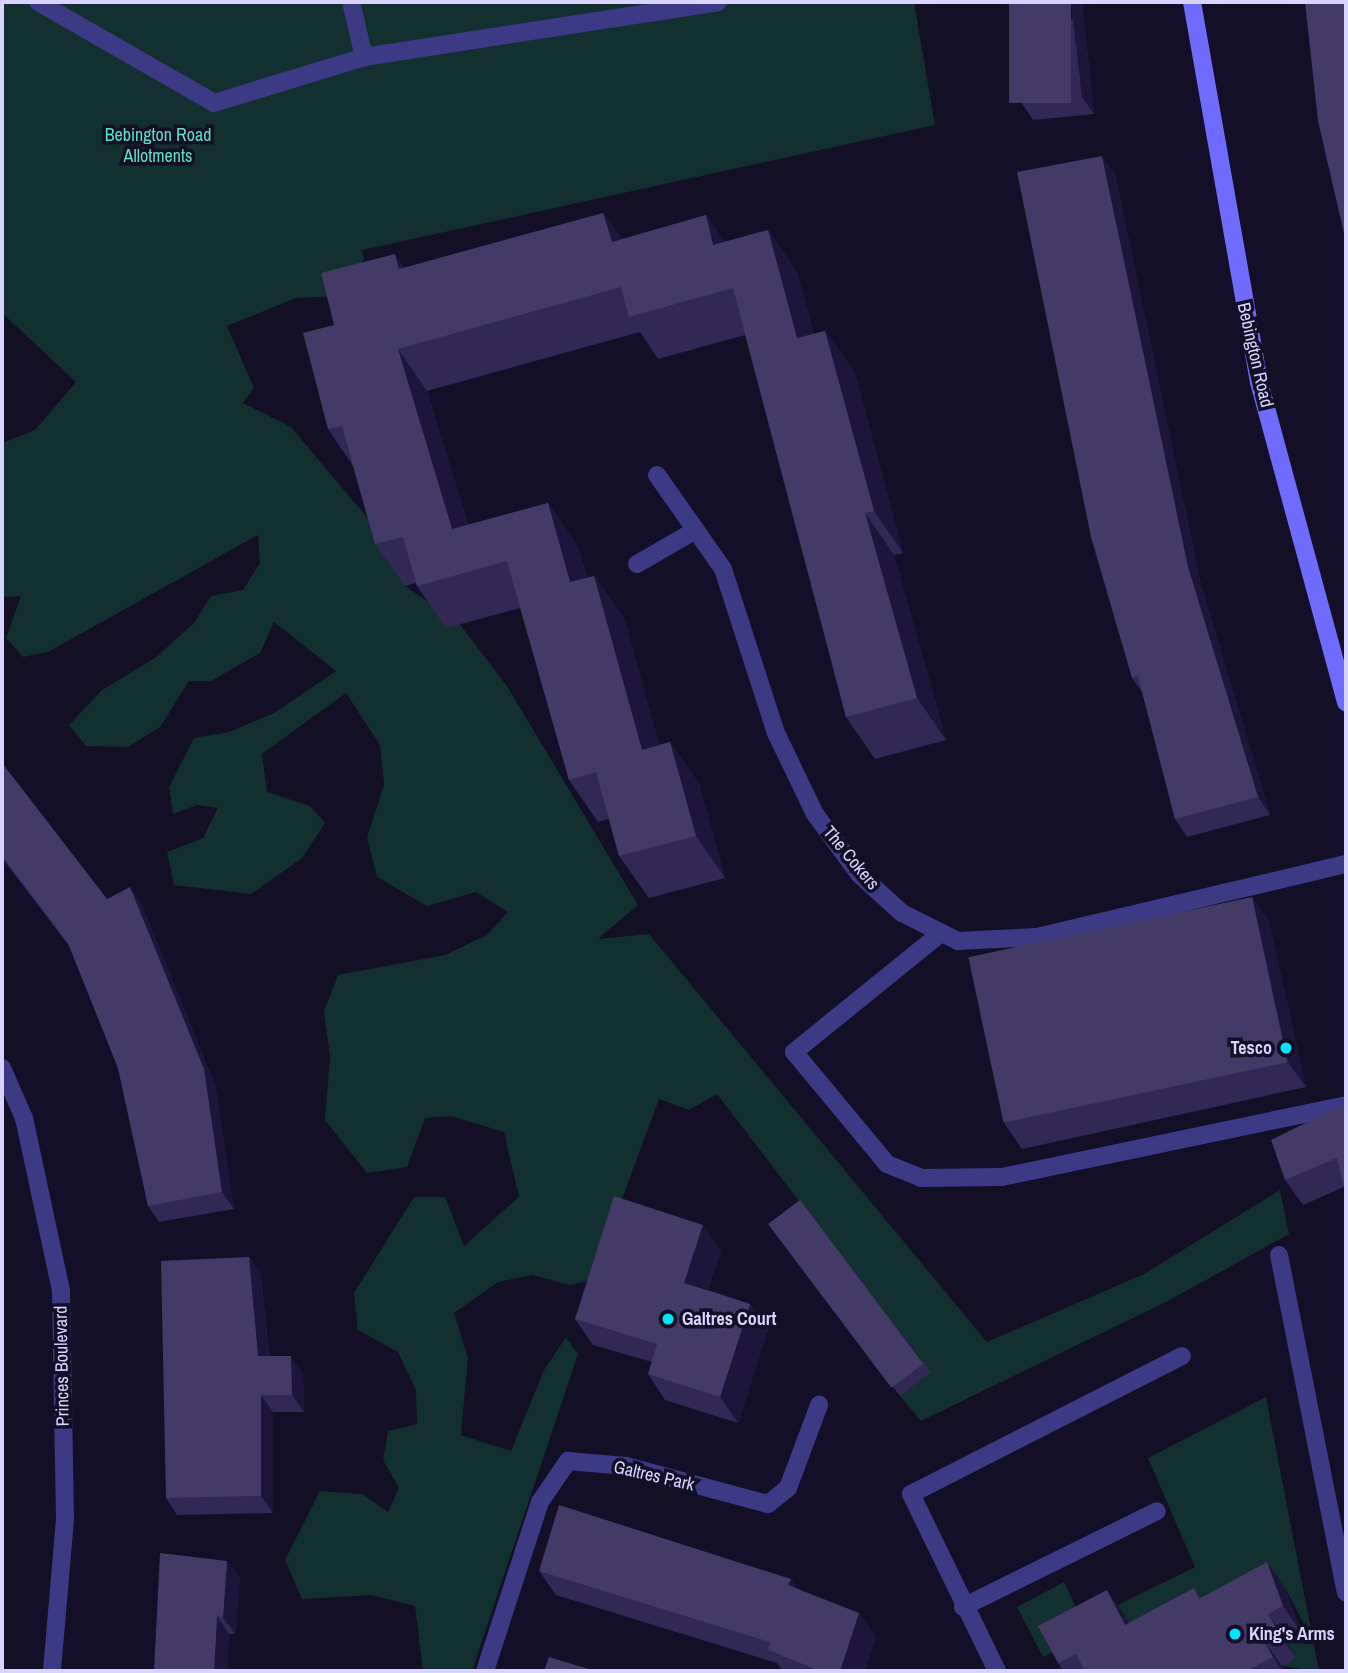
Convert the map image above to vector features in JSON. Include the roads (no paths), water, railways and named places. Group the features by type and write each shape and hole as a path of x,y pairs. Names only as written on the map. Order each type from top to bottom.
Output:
{"main road":[{"name":"Bebington Road","path":"1192,2 1259,382 1346,702"}],"street":[{"path":"38,2 214,103 364,57 718,2"},
{"path":"351,2 364,57"},
{"name":"The Cokers","path":"657,475 723,569 776,733 815,814 859,874 902,913 958,941 1037,937 1346,864"},
{"path":"637,564 696,530"},
{"path":"941,933 794,1052 887,1164 921,1178 1002,1177 1346,1105"},
{"name":"Princes Boulevard","path":"2,1068 24,1118 61,1291 65,1519 52,1671"},
{"path":"1279,1255 1346,1592"},
{"path":"997,1671 963,1607 911,1494 1182,1356"},
{"name":"Galtres Park","path":"485,1671 540,1502 568,1461 626,1466 768,1504 788,1488 819,1405"},
{"path":"963,1607 1157,1511"}],"place":[{"name":"Tesco","path":"1286,1048"},
{"name":"Galtres Court","path":"668,1319"},
{"name":"King's Arms","path":"1235,1634"}],"park label":[{"name":"Bebington Road Allotments","path":"158,146"}]}
